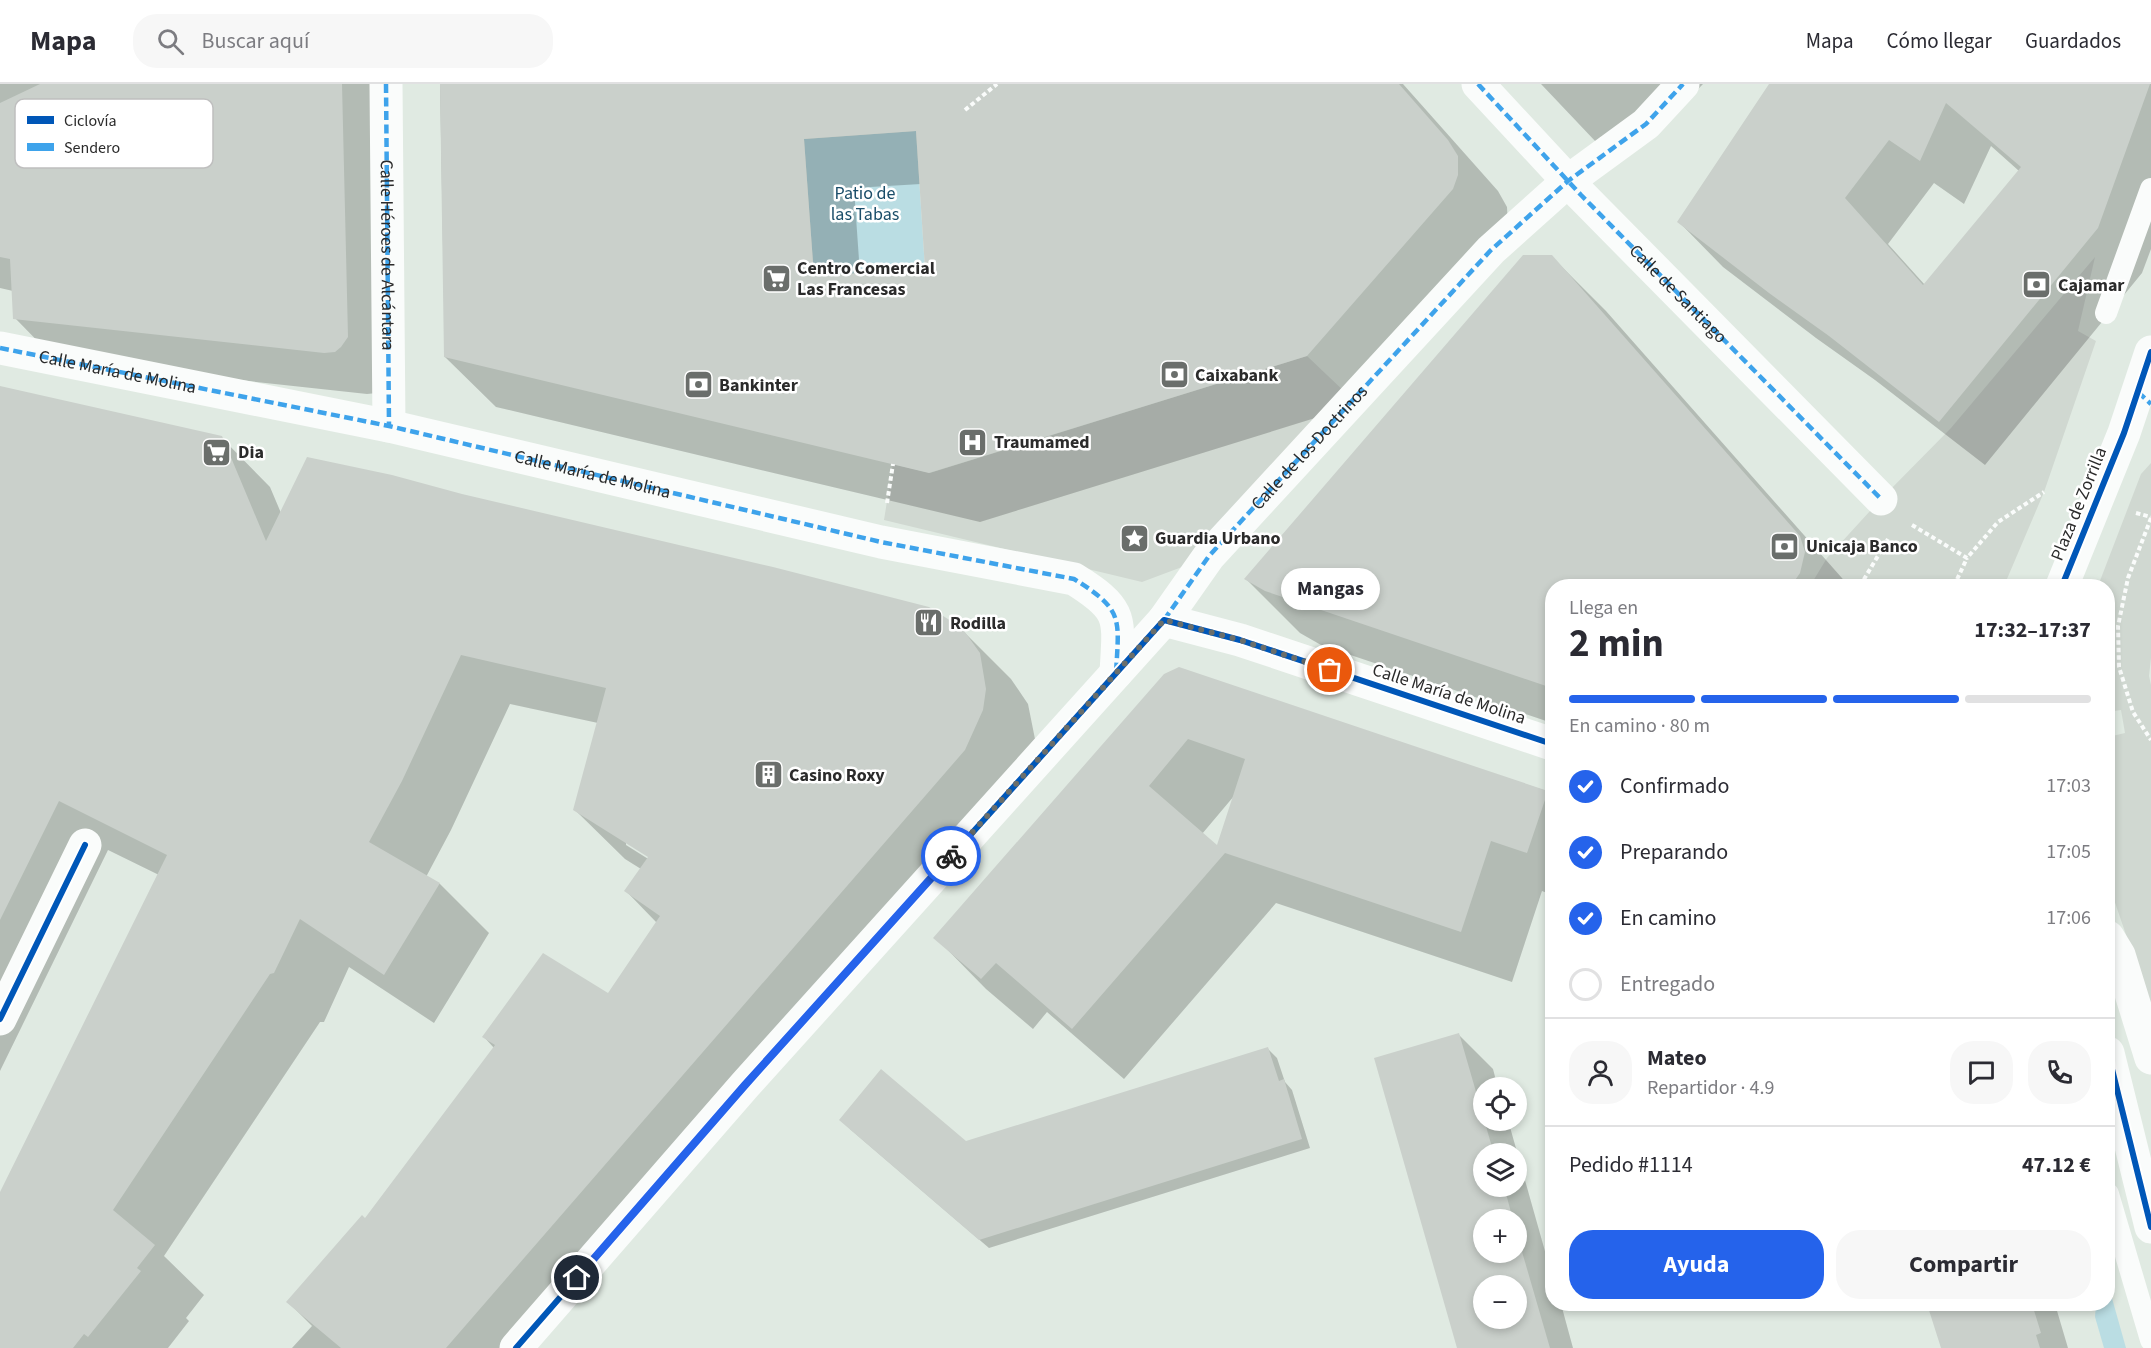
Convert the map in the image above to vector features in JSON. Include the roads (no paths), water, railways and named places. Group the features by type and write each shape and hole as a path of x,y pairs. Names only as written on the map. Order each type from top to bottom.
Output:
{"street":[{"name":"Calle Héroes de Alcántara","path":"386,84 390,426"},
{"name":"Calle de Santiago","path":"1478,84 1568,181 1891,508"},
{"name":"Calle de los Doctrinos","path":"516,1348 745,1085 1164,620 1216,547 1491,250 1568,181 1646,124 1683,84"},
{"name":"Calle María de Molina","path":"0,348 390,426 880,542 1074,579 1100,595 1116,615 1118,634 1116,673"},
{"name":"Plaza de Zorrilla","path":"2065,579 2124,433 2144,398 2151,352"},
{"name":"Calle María de Molina","path":"1164,620 1240,640 1545,742"},
{"path":"0,1019 86,845"},
{"path":"2115,948 2151,1058"},
{"path":"2115,1081 2151,1227"}],"lane":[{"path":"2106,313 2151,189"},
{"path":"2115,1218 2151,1340"}],"place":[{"name":"Centro Comercial Las Francesas","path":"776,278"},
{"name":"Cajamar","path":"2037,285"},
{"name":"Caixabank","path":"1174,375"},
{"name":"Bankinter","path":"698,385"},
{"name":"Traumamed","path":"973,442"},
{"name":"Dia","path":"217,452"},
{"name":"Guardia Urbano","path":"1134,538"},
{"name":"Unicaja Banco","path":"1785,546"},
{"name":"Rodilla","path":"929,623"},
{"name":"Mangas","path":"1330,670"},
{"name":"Casino Roxy","path":"768,775"}],"park label":[{"name":"Patio de las Tabas","path":"865,203"}]}
